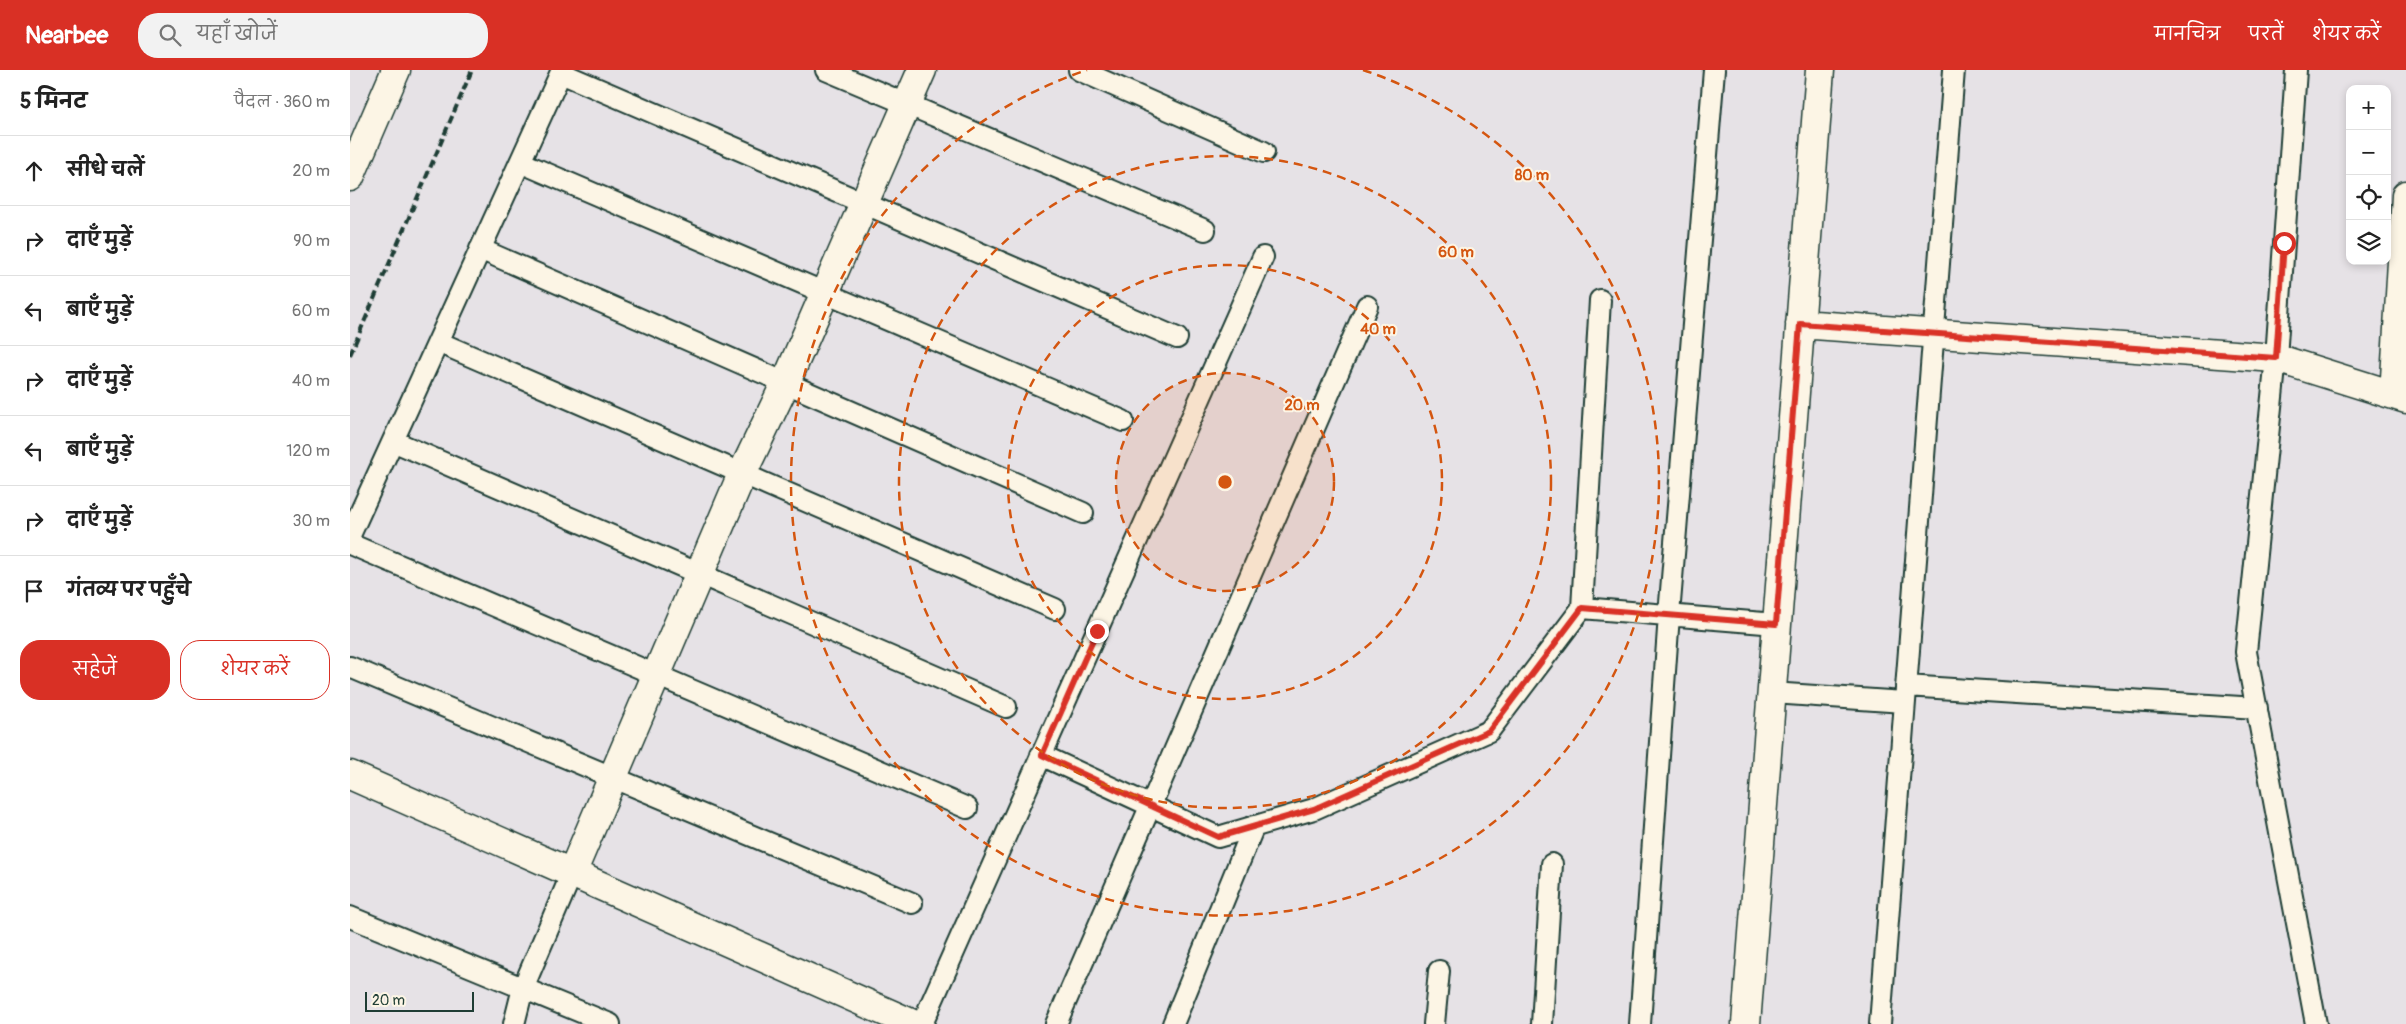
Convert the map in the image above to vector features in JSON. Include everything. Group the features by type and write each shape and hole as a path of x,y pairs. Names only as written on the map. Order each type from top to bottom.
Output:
{"street":[{"path":"350,177 396,70"},
{"path":"572,873 742,474 786,382 922,70"},
{"path":"1746,1024 1820,70"},
{"path":"1800,324 2276,358 2400,397 2406,195"},
{"path":"350,775 913,1024"}],"lane":[{"path":"826,70 1205,230"},
{"path":"1079,70 1264,152"},
{"path":"1640,1024 1670,615 1714,70"},
{"path":"1880,1024 1954,70"},
{"path":"2296,70 2276,358 2246,652 2316,1024"},
{"path":"350,535 561,71 1177,338"},
{"path":"520,162 1122,421"},
{"path":"480,249 1083,513"},
{"path":"922,1024 1263,257"},
{"path":"1042,755 1218,837 1314,809 1489,731 1582,608 1600,300"},
{"path":"1056,1024 1367,306"},
{"path":"438,342 1055,609"},
{"path":"393,441 1006,707"},
{"path":"350,544 967,808"},
{"path":"1582,608 1776,624"},
{"path":"350,667 912,903"},
{"path":"1771,693 1905,694 2257,708"},
{"path":"1173,1024 1254,826"},
{"path":"1542,1024 1552,864"},
{"path":"514,1024 523,988 572,873"},
{"path":"350,917 610,1024"},
{"path":"1434,1024 1439,972"}],"railway":[{"path":"350,355 472,70"}],"route":[{"path":"1097,631 1042,755 1218,837 1314,809 1489,731 1582,608 1776,624 1800,324 2276,358 2284,243"}]}
